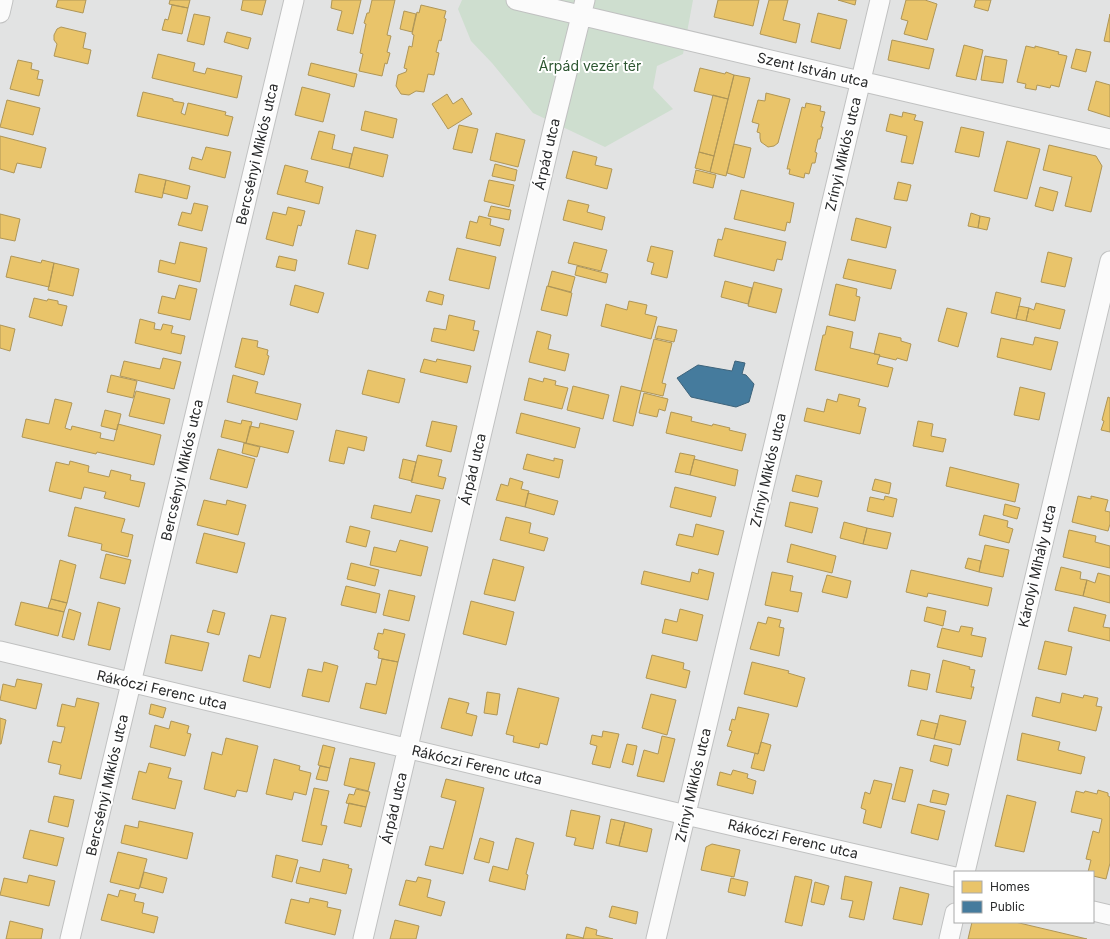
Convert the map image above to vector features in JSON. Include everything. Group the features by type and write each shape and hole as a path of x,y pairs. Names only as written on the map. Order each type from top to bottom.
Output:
{"street":[{"path":"0,13 3,0"},
{"name":"Bercsényi Miklós utca","path":"70,939 294,0"},
{"name":"Szent István utca","path":"516,0 583,8 860,81 1110,139"},
{"name":"Zrínyi Miklós utca","path":"656,939 880,0"},
{"name":"Árpád utca","path":"363,939 553,129 583,8"},
{"name":"Károlyi Mihály utca","path":"965,871 1110,261"},
{"name":"Rákóczi Ferenc utca","path":"0,651 686,815 954,877"},
{"path":"1094,911 1110,915"},
{"path":"949,939 954,917"}],"green space":[{"name":"Árpád vezér tér","path":"462,0 693,0 683,54 657,66 653,88 673,109 605,147 533,113 492,63 471,41 458,9"}],"building: Homes":[{"path":"58,0 86,0 83,13 56,7"},
{"path":"170,0 190,0 188,8 169,4"},
{"path":"243,0 266,0 262,15 241,10"},
{"path":"332,0 361,0 353,34 337,30 342,11 331,8"},
{"path":"372,0 395,0 387,35 391,36 387,52 390,53 387,64 385,63 382,76 359,71 363,54 360,53 366,24 364,23 367,13 369,13"},
{"path":"718,0 759,0 753,26 714,17"},
{"path":"769,0 788,0 783,20 800,24 796,43 760,34"},
{"path":"838,0 856,0 855,5"},
{"path":"906,0 925,0 937,4 927,40 904,34 908,21 901,19"},
{"path":"976,0 991,0 988,11 974,7"},
{"path":"172,5 188,8 182,34 162,30 165,19 168,20"},
{"path":"421,5 446,11 444,18 446,19 441,41 439,40 436,52 439,53 434,75 428,74 424,92 416,91 409,95 401,94 396,86 398,75 406,72 407,69 404,68 409,46 412,47 414,35 412,34 417,12 419,13"},
{"path":"404,11 416,14 412,32 400,29"},
{"path":"818,13 847,20 840,49 811,42"},
{"path":"194,14 210,17 204,45 187,41"},
{"path":"1110,14 1110,42 1104,41"},
{"path":"61,27 86,33 83,48 91,50 88,64 54,56 57,44 54,40 54,35 57,29"},
{"path":"227,32 251,38 248,49 224,42"},
{"path":"892,40 934,49 929,69 888,60"},
{"path":"964,45 983,50 976,80 956,76"},
{"path":"1026,46 1035,48 1035,46 1059,52 1058,54 1067,56 1059,87 1051,85 1050,88 1037,85 1036,90 1025,88 1026,84 1017,82"},
{"path":"1076,49 1091,52 1086,72 1071,68"},
{"path":"158,54 195,63 193,71 205,74 207,68 242,76 237,98 152,78"},
{"path":"985,56 1007,60 1003,83 981,80"},
{"path":"18,60 32,63 31,69 39,71 37,79 43,80 39,96 10,89"},
{"path":"311,63 357,74 354,87 308,75"},
{"path":"700,68 725,74 726,72 734,75 728,99 694,91"},
{"path":"734,75 750,78 726,176 710,172"},
{"path":"1096,81 1110,85 1110,117 1088,110"},
{"path":"302,87 330,94 323,122 295,115"},
{"path":"143,92 184,103 181,113 185,115 188,103 226,112 225,115 233,117 228,136 137,116"},
{"path":"766,93 790,99 778,143 774,146 768,147 761,142 760,133 757,132 759,124 752,122 758,100 765,101"},
{"path":"447,94 453,104 462,98 472,114 448,129 432,104"},
{"path":"713,95 728,99 714,156 699,152"},
{"path":"7,100 40,108 33,135 0,127"},
{"path":"806,103 821,106 820,111 825,112 821,127 823,127 820,139 818,139 815,152 817,153 815,163 812,163 809,174 805,173 804,178 789,174 790,169 787,169 802,107 805,108"},
{"path":"365,111 397,119 393,138 361,130"},
{"path":"903,112 916,115 914,120 923,122 913,164 901,162 907,136 886,131 890,114 902,117"},
{"path":"459,125 478,129 472,153 453,149"},
{"path":"961,127 984,132 979,157 955,152"},
{"path":"319,131 335,135 332,149 352,154 349,168 311,159"},
{"path":"496,133 525,140 518,167 490,160"},
{"path":"0,136 46,148 41,168 17,163 14,173 0,169"},
{"path":"1007,141 1040,149 1027,199 994,191"},
{"path":"734,144 751,148 744,178 727,173"},
{"path":"1049,145 1096,156 1102,166 1091,212 1065,206 1072,177 1043,170"},
{"path":"206,147 231,152 225,178 189,169 192,157 202,160"},
{"path":"354,147 388,155 383,177 349,168"},
{"path":"573,151 597,157 595,165 612,169 607,189 566,178"},
{"path":"699,152 714,156 710,172 695,168"},
{"path":"495,164 517,170 515,181 492,176"},
{"path":"285,165 308,171 305,182 323,187 319,204 277,194"},
{"path":"696,170 716,175 713,188 693,183"},
{"path":"139,174 166,180 162,198 135,192"},
{"path":"166,180 190,186 187,199 163,193"},
{"path":"489,180 514,185 509,207 484,201"},
{"path":"898,182 911,185 907,201 894,199"},
{"path":"1040,187 1058,192 1053,211 1035,206"},
{"path":"741,190 794,203 790,223 787,222 785,231 734,219"},
{"path":"568,200 589,205 587,212 605,217 602,230 563,220"},
{"path":"194,203 208,206 202,231 178,225 182,212 191,214"},
{"path":"491,206 511,210 509,220 488,216"},
{"path":"288,207 305,211 301,226 298,225 293,246 266,239 273,212 286,215"},
{"path":"971,213 980,216 978,228 968,226"},
{"path":"0,214 20,219 15,241 0,238"},
{"path":"479,216 491,219 490,225 504,229 500,246 466,238 470,221 477,223"},
{"path":"980,216 990,218 987,230 978,228"},
{"path":"856,218 891,227 886,248 851,240"},
{"path":"725,228 786,242 782,260 777,259 774,271 714,256 718,239 722,240"},
{"path":"356,230 376,235 368,269 348,264"},
{"path":"180,242 207,248 200,282 158,272 160,260 175,264"},
{"path":"574,242 607,250 601,271 568,263"},
{"path":"651,246 673,251 667,278 651,274 654,263 647,261"},
{"path":"457,248 496,257 489,289 449,280"},
{"path":"1048,252 1072,258 1065,287 1041,282"},
{"path":"11,256 41,263 42,260 54,263 49,287 6,277"},
{"path":"279,256 297,260 295,271 276,267"},
{"path":"848,259 896,270 891,289 843,278"},
{"path":"54,263 79,269 73,296 48,290"},
{"path":"577,266 608,274 606,283 575,275"},
{"path":"552,271 575,277 571,292 548,286"},
{"path":"725,281 752,288 748,304 721,297"},
{"path":"754,282 782,289 776,313 748,306"},
{"path":"836,284 857,289 856,296 860,297 855,321 829,315"},
{"path":"179,285 197,289 190,320 158,313 162,296 175,299"},
{"path":"295,285 324,293 318,313 290,305"},
{"path":"547,286 572,293 567,316 541,310"},
{"path":"429,291 444,295 442,305 426,301"},
{"path":"996,292 1021,298 1016,319 991,313"},
{"path":"34,298 47,301 48,299 58,301 58,304 67,306 62,326 29,317"},
{"path":"629,301 647,305 645,314 657,317 651,339 601,326 606,304 627,310"},
{"path":"1036,303 1065,310 1060,329 1026,321 1029,308 1034,310"},
{"path":"1019,306 1029,308 1026,321 1016,319"},
{"path":"947,308 967,313 958,347 938,341"},
{"path":"449,315 475,321 473,330 479,331 474,351 431,341 434,328 446,330"},
{"path":"140,319 155,323 154,329 161,330 163,324 173,326 171,333 185,336 181,354 135,343"},
{"path":"0,325 15,329 10,351 0,348"},
{"path":"658,326 677,330 674,342 655,338"},
{"path":"827,326 853,332 850,348 880,355 877,364 893,368 888,387 815,370 823,335 825,335"},
{"path":"537,331 551,335 548,349 569,354 565,371 529,362"},
{"path":"879,333 901,338 901,341 911,344 907,361 897,358 896,360 874,354"},
{"path":"1035,337 1058,342 1051,370 997,357 1001,338 1033,345"},
{"path":"242,338 258,341 257,347 268,350 267,355 269,356 264,375 235,367"},
{"path":"654,339 672,343 662,383 666,384 663,396 641,391"},
{"path":"163,358 181,362 174,389 120,376 124,361 160,369"},
{"path":"424,359 436,362 437,359 471,366 467,383 420,372"},
{"path":"368,370 405,379 399,403 362,394"},
{"path":"111,375 137,381 133,398 107,392"},
{"path":"233,375 258,382 255,393 301,404 297,420 227,402"},
{"path":"529,378 543,382 544,378 556,381 555,385 568,388 562,409 524,400"},
{"path":"573,386 609,395 603,419 567,410"},
{"path":"621,386 641,391 633,426 613,421"},
{"path":"1020,387 1045,393 1039,420 1014,415"},
{"path":"136,391 170,399 164,424 129,416"},
{"path":"644,393 668,399 665,411 659,409 657,417 639,413"},
{"path":"839,394 860,399 858,406 866,408 860,434 804,421 807,408 824,412 827,399 837,402"},
{"path":"1108,397 1110,398 1110,432 1101,430"},
{"path":"55,399 72,403 65,428 71,430 72,426 101,433 100,438 114,441 118,424 161,435 154,465 97,452 96,454 22,437 26,419 49,424"},
{"path":"105,410 121,414 117,430 101,426"},
{"path":"671,412 692,417 691,421 712,426 713,424 730,428 729,430 746,434 742,451 666,433"},
{"path":"521,413 580,428 575,448 516,433"},
{"path":"225,420 241,424 242,420 252,422 246,443 221,437"},
{"path":"432,421 457,426 451,452 426,446"},
{"path":"918,421 933,424 931,436 946,439 943,452 913,446"},
{"path":"260,423 294,431 288,453 246,443 250,426 259,428"},
{"path":"336,430 367,437 364,451 348,447 344,464 329,461"},
{"path":"244,443 260,447 257,457 242,453"},
{"path":"218,449 255,459 247,488 210,479"},
{"path":"680,453 695,456 690,475 675,472"},
{"path":"527,454 554,461 554,458 563,460 559,478 523,469"},
{"path":"418,455 442,460 438,476 446,478 443,489 411,482"},
{"path":"403,459 416,462 412,481 399,478"},
{"path":"694,459 738,470 735,486 690,475"},
{"path":"70,461 89,466 88,472 109,477 111,470 131,475 130,480 145,483 139,507 104,498 106,492 84,487 81,499 49,491 56,462 69,465"},
{"path":"950,467 1019,484 1015,502 946,486"},
{"path":"796,475 822,481 818,497 792,491"},
{"path":"510,478 523,482 521,489 529,491 525,507 496,500 501,484 508,486"},
{"path":"875,479 891,483 889,494 872,490"},
{"path":"675,487 716,497 711,517 670,507"},
{"path":"528,493 558,501 554,515 525,507"},
{"path":"416,495 440,500 432,532 371,518 374,505 411,513"},
{"path":"885,496 897,499 893,517 867,511 870,497 884,500"},
{"path":"1078,496 1091,499 1091,496 1108,500 1105,511 1110,512 1110,524 1108,531 1072,522"},
{"path":"204,500 226,505 227,500 246,505 238,535 197,525"},
{"path":"790,502 818,508 812,533 785,526"},
{"path":"1005,504 1020,508 1017,519 1003,515"},
{"path":"75,507 125,519 121,532 133,535 128,557 101,550 102,544 68,536"},
{"path":"984,515 1008,521 1007,527 1013,529 1009,543 979,535"},
{"path":"506,517 531,523 529,533 548,538 544,551 500,540"},
{"path":"844,522 867,528 863,544 840,538"},
{"path":"696,524 724,531 718,555 676,545 679,534 693,537"},
{"path":"350,526 370,531 366,547 346,542"},
{"path":"867,528 891,533 887,549 863,544"},
{"path":"1069,530 1096,536 1095,542 1110,546 1110,568 1063,557"},
{"path":"204,533 245,543 237,573 196,563"},
{"path":"400,540 428,547 421,576 370,565 374,547 396,552"},
{"path":"791,544 836,556 832,573 787,562"},
{"path":"985,545 1009,550 1003,577 979,572"},
{"path":"106,554 131,560 125,584 100,578"},
{"path":"968,558 981,561 979,572 965,568"},
{"path":"493,559 524,567 515,601 484,594"},
{"path":"60,560 76,565 67,603 51,599"},
{"path":"351,563 379,570 375,586 347,579"},
{"path":"1061,567 1081,572 1080,579 1087,580 1083,596 1055,590"},
{"path":"699,569 714,573 708,600 641,584 644,571 690,582 692,572 698,574"},
{"path":"911,570 992,588 988,606 928,593 927,597 906,592"},
{"path":"772,572 793,576 790,591 802,593 798,612 765,605"},
{"path":"1098,573 1110,576 1110,603 1083,596 1087,580 1095,583"},
{"path":"827,575 851,581 847,598 822,592"},
{"path":"346,586 380,594 376,613 341,605"},
{"path":"389,590 415,596 409,621 383,615"},
{"path":"51,599 67,603 64,612 48,608"},
{"path":"471,601 514,612 506,645 463,634"},
{"path":"21,602 64,612 58,636 15,625"},
{"path":"98,602 120,608 110,650 88,645"},
{"path":"927,607 946,611 943,626 924,621"},
{"path":"1074,607 1106,615 1103,627 1110,628 1110,641 1068,631"},
{"path":"69,609 81,613 74,640 62,637"},
{"path":"680,609 703,615 697,641 662,633 665,619 677,622"},
{"path":"213,610 225,613 219,635 207,632"},
{"path":"271,615 286,618 270,688 243,681 249,655 260,658"},
{"path":"768,617 781,620 779,627 784,628 779,656 750,649 758,622 766,624"},
{"path":"961,626 973,628 971,635 986,638 982,657 937,647 942,628 959,632"},
{"path":"384,629 405,634 398,662 378,658 379,651 374,649 378,633 383,634"},
{"path":"171,635 209,643 202,671 165,663"},
{"path":"1045,641 1072,647 1066,675 1038,669"},
{"path":"652,655 684,663 683,669 690,671 686,688 646,678"},
{"path":"382,659 398,662 386,714 360,708 366,683 376,685"},
{"path":"943,660 970,667 969,669 975,670 971,687 974,687 971,699 936,692"},
{"path":"324,662 338,666 329,702 302,696 308,669 322,672"},
{"path":"752,662 789,671 788,673 805,678 797,707 744,694"},
{"path":"911,670 930,674 927,690 908,686"},
{"path":"17,679 42,684 36,709 0,700 3,684 15,687"},
{"path":"518,688 559,698 547,745 540,743 539,748 513,742 514,736 506,734"},
{"path":"487,692 500,694 497,715 484,713"},
{"path":"1062,693 1083,698 1084,695 1098,698 1096,706 1102,707 1096,731 1032,716 1036,697 1060,703"},
{"path":"651,694 676,700 667,735 642,728"},
{"path":"77,698 99,703 81,779 59,774 61,765 48,762 53,741 61,743 65,727 57,726 62,704 75,707"},
{"path":"449,698 469,703 466,713 477,716 472,736 441,728"},
{"path":"151,704 166,708 163,718 149,714"},
{"path":"738,707 769,714 758,754 727,746 732,731 729,730 732,719 735,720"},
{"path":"940,715 966,721 960,745 934,739"},
{"path":"0,718 6,720 1,744 0,744"},
{"path":"921,720 938,724 934,739 917,735"},
{"path":"171,721 189,726 187,733 191,734 185,756 150,747 155,725 169,729"},
{"path":"603,731 619,734 610,768 592,764 597,746 590,744 592,735 602,737"},
{"path":"1022,733 1060,742 1058,750 1085,757 1081,774 1017,760"},
{"path":"662,736 675,739 664,782 637,776 644,750 658,754"},
{"path":"226,738 258,746 247,792 237,790 235,797 204,789 212,752 222,755"},
{"path":"761,742 771,745 764,771 751,768 755,753 758,754"},
{"path":"627,744 637,746 633,765 622,762"},
{"path":"323,745 335,748 330,768 318,765"},
{"path":"934,745 952,749 948,766 930,761"},
{"path":"350,758 375,763 368,791 344,785"},
{"path":"274,759 300,766 299,770 311,773 306,795 294,792 292,800 266,794"},
{"path":"149,763 171,768 168,778 182,781 175,809 132,799 139,771 146,773"},
{"path":"320,766 330,768 327,781 316,779"},
{"path":"900,767 913,770 905,802 892,799"},
{"path":"733,770 748,774 747,778 756,781 753,794 717,785 720,772 731,775"},
{"path":"446,779 484,788 463,874 425,865 430,846 443,849 456,801 441,797"},
{"path":"874,780 892,784 881,828 863,823 866,810 861,808 865,792 870,794"},
{"path":"314,788 329,791 321,825 327,826 322,845 302,841"},
{"path":"356,789 370,792 366,807 346,803 349,794 354,795"},
{"path":"933,790 949,794 946,805 930,802"},
{"path":"1098,790 1108,793 1108,796 1110,797 1110,863 1106,879 1094,876 1094,871 1088,871 1091,860 1086,859 1093,831 1099,833 1102,819 1071,812 1076,791 1084,793 1085,791 1097,794"},
{"path":"1007,795 1036,802 1024,852 995,846"},
{"path":"54,796 74,800 68,827 48,822"},
{"path":"349,803 366,807 361,827 344,823"},
{"path":"918,804 945,811 938,840 911,833"},
{"path":"571,810 600,816 593,849 574,845 576,838 566,836"},
{"path":"611,819 625,822 619,846 606,843"},
{"path":"139,821 193,833 187,859 121,843 125,825 138,828"},
{"path":"625,822 652,829 647,852 619,846"},
{"path":"30,830 64,838 57,866 23,858"},
{"path":"480,838 494,842 489,863 474,859"},
{"path":"516,838 534,843 526,874 528,875 525,890 489,881 493,866 508,870"},
{"path":"712,844 740,850 734,877 701,870 706,847"},
{"path":"118,852 147,859 139,889 110,882"},
{"path":"276,855 298,860 292,882 272,877"},
{"path":"323,859 349,865 348,868 352,869 346,894 296,883 300,867 320,872"},
{"path":"144,872 167,878 163,893 140,887"},
{"path":"29,875 55,881 49,906 0,895 4,878 27,883"},
{"path":"795,876 812,880 802,926 785,922"},
{"path":"845,876 872,882 864,920 849,917 853,901 841,899"},
{"path":"418,877 431,880 427,897 445,902 441,916 399,905 406,880 416,882"},
{"path":"731,878 748,882 745,896 728,892"},
{"path":"815,882 829,886 824,905 811,902"},
{"path":"900,887 929,894 922,925 893,919"},
{"path":"120,890 136,894 134,901 144,903 142,913 158,917 154,933 101,920 108,894 118,897"},
{"path":"310,898 328,902 327,907 341,910 335,935 285,923 291,899 309,903"},
{"path":"612,906 638,912 636,924 609,917"},
{"path":"395,920 419,926 416,939 390,939"},
{"path":"10,921 43,929 41,939 6,939"},
{"path":"972,923 1019,923 1087,939 968,939"},
{"path":"586,927 597,930 596,935 613,939 583,939"},
{"path":"567,934 583,938 583,939 566,939"}],"building: Public":[{"path":"735,361 745,363 742,374 746,375 754,384 749,402 736,407 691,397 677,378 698,365 732,371"}]}
